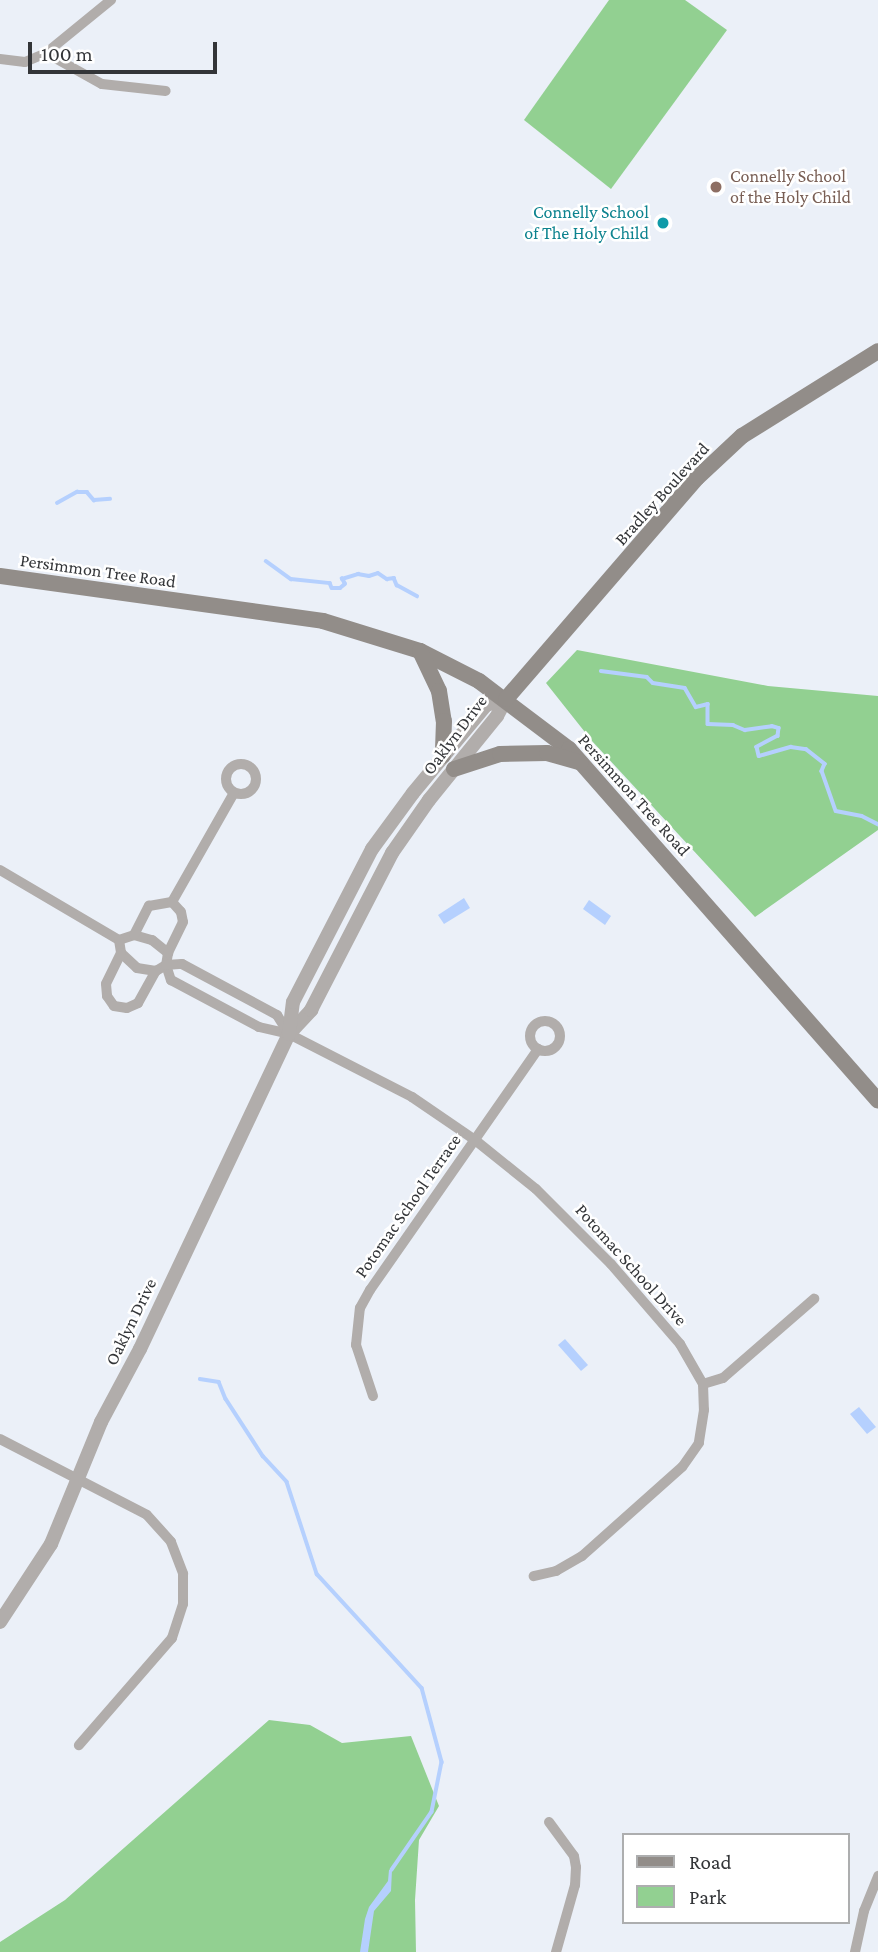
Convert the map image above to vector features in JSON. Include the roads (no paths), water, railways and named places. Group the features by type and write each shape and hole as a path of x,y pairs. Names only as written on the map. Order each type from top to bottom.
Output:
{"main road":[{"name":"Bradley Boulevard","path":"506,699 705,470 743,436 878,351"},
{"name":"Persimmon Tree Road","path":"0,576 323,621 419,651 479,681 569,749 878,1101"},
{"path":"419,651 439,691 449,762 500,754 547,753 582,763"}],"street":[{"path":"0,59 25,62 46,53 111,0"},
{"path":"46,53 102,84 166,91"},
{"name":"Oaklyn Drive","path":"0,1622 51,1544 77,1477 289,1034 293,1002 372,849 449,762 486,705 506,699"},
{"path":"172,902 234,793"},
{"path":"0,870 119,940 134,935 152,940 168,953"},
{"path":"134,935 149,906 172,902"},
{"path":"119,940 121,953 106,984 107,996 114,1006 127,1008 138,1003 161,968 183,922 181,912 172,902"},
{"path":"121,953 137,968 161,968 182,964 277,1015 289,1034"},
{"path":"161,968 171,979 259,1027 289,1034"},
{"name":"Potomac School Drive","path":"289,1034 412,1097 475,1140 536,1189 611,1264 680,1344 703,1384"},
{"name":"Potomac School Terrace","path":"373,1396 356,1345 360,1308 538,1049"},
{"path":"534,1576 556,1571 582,1556 682,1467 699,1443 702,1431 703,1384 723,1378 814,1299"},
{"path":"0,1439 147,1516 171,1542 183,1574 183,1604 172,1637 79,1745"},
{"path":"549,1822 573,1856 576,1867 575,1885 556,1952"},
{"path":"855,1952 864,1911 878,1876"}],"water":[{"path":"464,898 470,908 444,924 438,915"},
{"path":"589,900 611,916 605,925 583,909"},
{"path":"565,1339 588,1365 581,1371 558,1345"},
{"path":"859,1407 876,1427 867,1434 850,1414"},
{"path":"389,1870 392,1870 391,1891 374,1911 368,1952 360,1952 369,1907 388,1881"}],"waterway":[{"path":"57,503 77,492 87,492 94,500 110,499"},
{"path":"266,561 291,579 330,583 332,588 340,588 345,584 342,579 358,574 369,576 378,573 387,579 394,578 397,585 417,596"},
{"path":"601,671 647,677 653,683 685,688 696,707 708,704 708,724 733,725 745,730 772,726 779,728 778,736 757,747 759,756 791,747 806,749 825,764 822,771 836,811 862,816 878,824"},
{"path":"200,1379 219,1382 226,1399 263,1456 287,1482 317,1574 422,1688 442,1762 432,1812 392,1870"}],"place":[{"name":"Connelly School of the Holy Child","path":"716,187"},
{"name":"Connelly School of The Holy Child","path":"663,223"}]}
